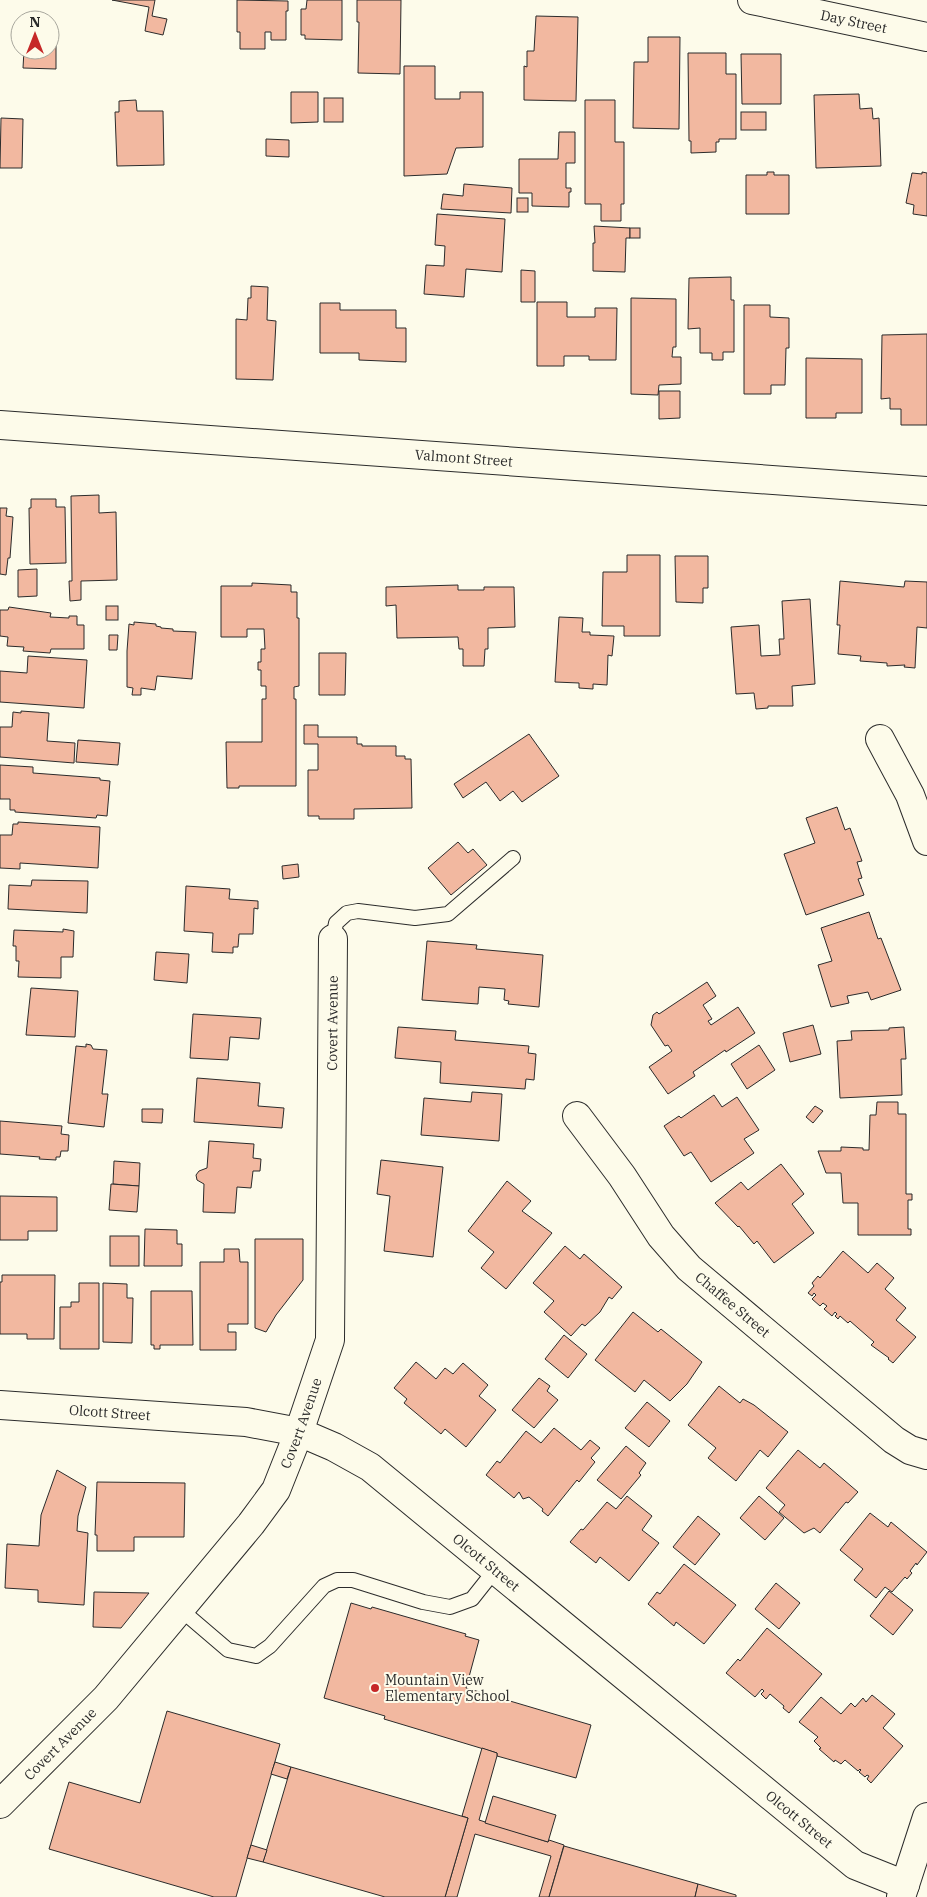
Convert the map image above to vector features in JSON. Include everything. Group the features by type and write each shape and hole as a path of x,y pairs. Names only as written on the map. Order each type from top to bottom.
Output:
{"street":[{"name":"Day Street","path":"752,0 927,36"},
{"name":"Valmont Street","path":"0,425 927,491"},
{"path":"880,738 910,795 927,841"},
{"name":"Covert Avenue","path":"0,1804 106,1698 251,1524 276,1490 299,1432 330,1340 333,939"},
{"name":"Chaffee Street","path":"577,1116 622,1176 661,1236 689,1268 894,1440 910,1450 927,1455"},
{"name":"Olcott Street","path":"0,1405 246,1422 299,1432 334,1447 370,1468 855,1865 903,1891"},
{"path":"903,1891 927,1817"}],"lane":[{"path":"333,939 336,922 347,914 358,911 415,918 448,914 513,858"},
{"path":"180,1609 228,1650 256,1656 270,1646 324,1586 336,1580 353,1580 423,1602 450,1607 472,1599 495,1570"}],"building":[{"path":"112,0 155,0 152,16 167,19 163,35 145,31 149,7"},
{"path":"237,0 288,1 286,40 271,40 271,32 265,32 265,49 240,49 240,32 237,32"},
{"path":"307,0 342,0 342,40 305,39 305,35 301,35 301,9 306,9"},
{"path":"357,0 401,0 400,74 358,73 359,22 357,22"},
{"path":"536,16 578,17 576,101 524,100 524,66 527,67 527,51 534,51"},
{"path":"648,37 680,37 679,129 633,128 634,62 648,62"},
{"path":"688,53 726,53 726,74 736,74 736,139 719,139 719,142 716,142 716,152 691,153 691,141 689,141"},
{"path":"741,54 781,54 781,104 742,104"},
{"path":"23,60 56,60 56,69 23,68"},
{"path":"404,66 435,66 435,99 460,99 460,92 483,92 483,147 456,148 447,174 404,176"},
{"path":"291,92 318,92 318,122 291,123"},
{"path":"859,94 860,109 872,108 873,119 879,118 881,166 816,168 814,95"},
{"path":"324,98 343,98 343,122 324,122"},
{"path":"136,100 137,111 163,111 164,165 117,166 115,112 119,112 119,101"},
{"path":"585,100 615,100 615,142 624,142 624,204 621,204 621,221 601,221 601,204 585,204"},
{"path":"741,112 766,112 766,130 741,130"},
{"path":"1,118 23,119 22,168 0,168"},
{"path":"559,132 575,132 575,163 566,163 566,188 571,188 571,192 569,192 569,207 532,206 532,193 519,193 519,159 558,159"},
{"path":"266,139 289,140 289,157 266,156"},
{"path":"767,172 774,172 774,175 789,175 789,214 746,214 746,175 767,175"},
{"path":"922,172 927,173 927,216 913,214 914,205 906,203 912,173 922,174"},
{"path":"464,184 512,188 511,213 441,209 443,194 463,196"},
{"path":"517,198 528,198 528,212 517,212"},
{"path":"437,214 505,219 502,272 466,269 464,297 424,294 426,265 444,266 445,246 435,245"},
{"path":"594,226 630,228 630,238 626,238 625,272 593,271"},
{"path":"630,228 640,228 640,238 630,238"},
{"path":"521,270 535,271 535,302 521,302"},
{"path":"731,277 731,300 734,300 734,352 723,352 723,360 712,360 712,353 700,353 700,328 688,329 689,278"},
{"path":"251,286 268,287 267,320 276,321 273,380 236,379 236,319 247,320 248,298 251,298"},
{"path":"631,298 676,299 676,347 673,347 672,357 681,357 681,384 659,385 658,395 631,394"},
{"path":"537,302 567,302 567,317 595,317 595,308 617,308 616,360 589,360 589,356 564,356 564,366 537,366"},
{"path":"320,303 340,303 340,310 396,310 396,328 406,328 406,362 359,360 359,353 320,353"},
{"path":"744,305 770,305 770,317 789,318 789,348 786,348 785,385 771,385 771,394 744,394"},
{"path":"927,334 927,425 901,425 901,409 890,409 890,398 881,399 882,335"},
{"path":"806,358 862,359 862,413 836,413 836,418 806,418"},
{"path":"659,391 680,391 680,418 659,419"},
{"path":"99,495 99,513 116,512 117,580 81,581 81,600 70,601 69,581 72,581 71,496"},
{"path":"31,499 56,499 56,507 65,507 66,563 30,564 29,508 31,508"},
{"path":"0,508 7,508 6,516 13,517 10,558 8,558 6,575 0,574"},
{"path":"627,555 660,555 660,636 624,636 624,626 602,626 603,572 627,572"},
{"path":"675,556 708,556 708,588 703,588 703,603 676,602"},
{"path":"37,569 37,596 18,597 18,570"},
{"path":"840,581 904,587 905,581 927,582 927,628 917,627 915,668 904,667 905,665 887,666 887,663 860,661 861,656 838,654 840,625 837,625"},
{"path":"252,583 291,585 291,592 297,592 299,686 294,687 294,699 296,699 296,786 239,786 239,788 227,788 226,742 262,742 262,699 266,699 266,686 261,686 261,670 258,670 258,662 261,662 261,649 265,649 264,629 247,629 247,637 221,637 221,586 252,586"},
{"path":"458,585 458,590 484,590 484,587 514,587 515,627 488,628 488,649 485,649 484,666 463,666 463,649 459,649 458,637 397,638 396,605 386,606 386,587"},
{"path":"810,599 815,684 792,686 793,706 768,706 768,708 756,709 754,693 736,694 731,627 759,625 761,656 780,655 779,639 784,639 782,601"},
{"path":"106,606 118,606 118,620 106,620"},
{"path":"9,607 51,613 50,617 69,618 69,616 77,616 77,625 84,625 84,649 51,649 50,653 23,651 24,647 7,646 8,637 0,636 0,610 8,610"},
{"path":"559,617 583,618 582,632 590,632 590,635 614,636 612,656 608,655 607,685 593,684 593,689 579,688 579,683 555,682"},
{"path":"134,622 156,624 156,626 161,628 173,629 173,631 196,632 192,679 157,676 155,690 141,688 141,695 132,695 133,688 127,687 127,651 129,624 134,625"},
{"path":"109,635 118,635 117,650 109,650"},
{"path":"319,653 346,653 345,695 319,695"},
{"path":"28,656 87,660 84,708 0,702 0,671 27,673"},
{"path":"21,711 49,713 47,741 75,743 74,763 0,757 0,727 12,727 13,712 21,713"},
{"path":"304,725 318,725 318,737 357,737 357,744 362,744 362,746 396,746 396,756 405,756 405,759 411,759 412,808 354,809 354,819 319,819 319,816 308,816 308,770 318,770 318,744 304,744"},
{"path":"529,734 559,776 522,802 513,791 500,801 486,782 463,798 454,784"},
{"path":"78,740 120,743 118,765 76,762"},
{"path":"0,765 33,767 33,773 100,778 100,780 110,781 107,816 97,815 96,818 15,812 15,810 10,810 10,799 0,799"},
{"path":"837,807 845,830 850,828 862,861 857,862 862,878 858,879 864,895 806,915 784,854 815,843 806,818"},
{"path":"18,822 100,827 98,868 20,863 20,869 0,868 0,835 12,835 13,824 18,824"},
{"path":"458,842 468,853 473,849 487,865 451,895 428,868"},
{"path":"298,864 299,877 283,879 282,866"},
{"path":"32,880 88,881 87,913 8,909 9,885 31,886"},
{"path":"186,886 230,889 229,899 258,901 258,909 254,908 253,934 239,934 238,947 233,947 233,953 212,952 213,933 184,931"},
{"path":"869,912 878,939 881,938 901,990 871,1000 868,992 847,996 849,1003 831,1007 818,965 832,961 821,928"},
{"path":"63,929 74,931 73,957 61,957 61,978 18,977 19,961 16,961 16,946 13,946 14,930 63,932"},
{"path":"427,941 477,945 476,949 543,955 539,1007 508,1004 509,1001 504,1000 505,989 479,987 478,1004 422,1000"},
{"path":"156,952 189,954 187,983 154,980"},
{"path":"707,982 716,996 703,1005 712,1019 708,1021 711,1025 738,1007 755,1033 726,1052 725,1050 693,1072 695,1076 668,1094 649,1067 672,1051 668,1045 665,1046 651,1025 653,1015 657,1012 659,1014"},
{"path":"31,988 78,991 75,1037 26,1035"},
{"path":"193,1014 261,1018 259,1039 230,1037 228,1060 190,1058"},
{"path":"813,1025 821,1054 790,1062 783,1033"},
{"path":"398,1027 456,1031 455,1040 529,1046 528,1053 536,1054 534,1080 526,1079 525,1089 440,1083 441,1062 395,1058"},
{"path":"904,1027 906,1059 901,1059 902,1095 840,1098 837,1041 852,1040 851,1031 889,1030 889,1028"},
{"path":"86,1044 91,1045 93,1049 107,1050 102,1094 108,1094 104,1127 68,1123 76,1046 86,1047"},
{"path":"759,1045 775,1070 747,1089 731,1064"},
{"path":"197,1078 260,1083 258,1106 284,1108 282,1128 194,1122"},
{"path":"472,1092 502,1094 499,1141 421,1135 424,1098 471,1102"},
{"path":"714,1095 722,1107 737,1097 759,1130 744,1139 754,1153 711,1182 691,1152 684,1156 664,1126 679,1116 681,1118"},
{"path":"877,1102 898,1102 898,1114 906,1114 906,1194 912,1194 912,1200 908,1200 908,1229 911,1229 911,1235 858,1235 858,1203 843,1203 841,1173 826,1173 818,1151 841,1151 841,1147 869,1150 870,1115 876,1115"},
{"path":"815,1106 823,1111 813,1123 806,1117"},
{"path":"142,1109 163,1109 162,1123 142,1122"},
{"path":"0,1121 62,1126 61,1134 69,1135 68,1151 61,1151 60,1157 56,1157 56,1160 0,1154"},
{"path":"209,1141 254,1144 253,1158 261,1159 260,1171 253,1171 251,1188 237,1187 235,1213 203,1212 204,1184 197,1180 196,1175 199,1171 207,1168"},
{"path":"381,1160 443,1167 433,1257 384,1251 390,1196 377,1194"},
{"path":"114,1161 140,1163 139,1186 113,1184"},
{"path":"781,1164 804,1194 792,1204 814,1233 774,1263 757,1241 754,1244 739,1226 715,1203 741,1182 748,1190"},
{"path":"507,1181 531,1201 522,1211 552,1233 506,1289 481,1268 494,1252 468,1231"},
{"path":"111,1184 139,1186 137,1212 109,1210"},
{"path":"0,1196 57,1197 57,1231 28,1231 28,1240 0,1240"},
{"path":"145,1229 177,1230 177,1244 182,1244 182,1266 144,1266"},
{"path":"110,1236 139,1236 139,1266 110,1266"},
{"path":"255,1239 303,1239 303,1280 276,1315 266,1332 255,1328"},
{"path":"565,1246 580,1259 584,1254 622,1287 612,1299 609,1297 600,1312 585,1326 582,1324 571,1336 544,1312 554,1301 533,1283"},
{"path":"224,1249 239,1249 240,1262 248,1262 248,1324 228,1324 228,1332 236,1332 236,1350 200,1350 200,1262 224,1262"},
{"path":"843,1251 868,1273 877,1263 894,1278 885,1289 906,1308 896,1320 916,1337 893,1363 871,1345 874,1342 850,1321 848,1323 840,1316 838,1319 835,1316 837,1314 835,1312 832,1316 824,1309 827,1306 823,1303 820,1306 812,1299 816,1295 814,1293 812,1296 808,1293 814,1286 812,1283 818,1276 820,1278"},
{"path":"2,1275 55,1275 54,1339 27,1339 27,1334 0,1334 0,1282 2,1282"},
{"path":"79,1283 99,1283 99,1349 60,1349 60,1307 71,1307 71,1302 79,1302"},
{"path":"103,1283 127,1284 127,1298 133,1298 132,1343 103,1342"},
{"path":"151,1291 192,1291 193,1345 160,1345 160,1349 154,1349 154,1345 151,1345"},
{"path":"633,1312 658,1332 661,1329 702,1362 687,1384 670,1401 644,1380 635,1392 595,1360"},
{"path":"564,1335 587,1354 568,1378 545,1359"},
{"path":"416,1362 436,1379 445,1368 453,1374 463,1363 488,1385 479,1396 496,1410 466,1447 445,1429 441,1434 404,1403 407,1399 394,1388"},
{"path":"539,1378 550,1386 547,1391 558,1400 534,1428 512,1410"},
{"path":"719,1386 740,1403 743,1399 754,1405 788,1432 768,1457 760,1450 736,1481 708,1458 716,1448 688,1425"},
{"path":"647,1402 670,1421 649,1447 625,1428"},
{"path":"554,1428 581,1450 590,1440 600,1448 591,1458 595,1462 579,1482 577,1480 548,1516 529,1497 523,1499 519,1492 514,1498 486,1475 497,1461 500,1463 526,1431 541,1443"},
{"path":"626,1446 646,1463 639,1473 641,1475 621,1499 597,1480"},
{"path":"798,1450 820,1468 824,1463 858,1492 848,1503 846,1502 820,1533 814,1528 804,1533 779,1512 785,1505 766,1488"},
{"path":"57,1470 86,1487 78,1516 77,1531 88,1533 84,1605 38,1602 38,1590 5,1588 7,1544 39,1546 41,1515"},
{"path":"97,1482 185,1483 184,1537 134,1537 134,1551 97,1551 97,1535 95,1535"},
{"path":"627,1496 652,1516 642,1530 659,1543 629,1581 600,1557 596,1563 570,1542 607,1502 616,1509"},
{"path":"759,1496 784,1518 765,1540 740,1518"},
{"path":"870,1513 888,1527 891,1522 927,1552 910,1571 912,1573 907,1579 905,1577 892,1592 885,1587 876,1598 854,1580 863,1569 840,1550"},
{"path":"698,1516 720,1534 695,1565 673,1547"},
{"path":"684,1564 736,1605 704,1644 676,1622 674,1626 648,1604 657,1592 660,1594"},
{"path":"776,1583 800,1603 779,1629 755,1609"},
{"path":"889,1591 913,1610 893,1635 870,1616"},
{"path":"94,1592 149,1593 121,1628 93,1627"},
{"path":"351,1603 371,1609 372,1607 466,1634 465,1636 479,1640 466,1688 591,1725 576,1778 497,1756 497,1753 384,1719 385,1716 324,1698"},
{"path":"767,1628 822,1674 789,1713 770,1694 766,1699 761,1694 764,1691 762,1689 755,1697 726,1673 738,1659 740,1661"},
{"path":"872,1695 895,1714 883,1728 903,1746 871,1783 867,1779 869,1776 865,1777 859,1772 860,1769 858,1771 845,1760 841,1764 835,1760 834,1762 819,1749 821,1748 814,1741 818,1737 799,1722 821,1697 841,1714 851,1703 855,1707 863,1698 866,1702"},
{"path":"167,1711 280,1744 236,1897 214,1897 49,1849 69,1782 140,1803"},
{"path":"482,1748 497,1753 497,1756 479,1820 548,1842 549,1840 564,1845 549,1897 539,1897 551,1856 475,1834 457,1897 445,1897 468,1818 462,1816"},
{"path":"275,1762 291,1767 287,1779 271,1774"},
{"path":"291,1767 468,1818 445,1897 385,1897 263,1862"},
{"path":"493,1796 556,1815 548,1842 485,1823"},
{"path":"251,1845 267,1850 263,1862 247,1858"},
{"path":"564,1846 698,1884 695,1897 549,1897"},
{"path":"698,1884 736,1895 736,1897 695,1897"}],"place":[{"name":"Mountain View Elementary School","path":"375,1688"}]}
